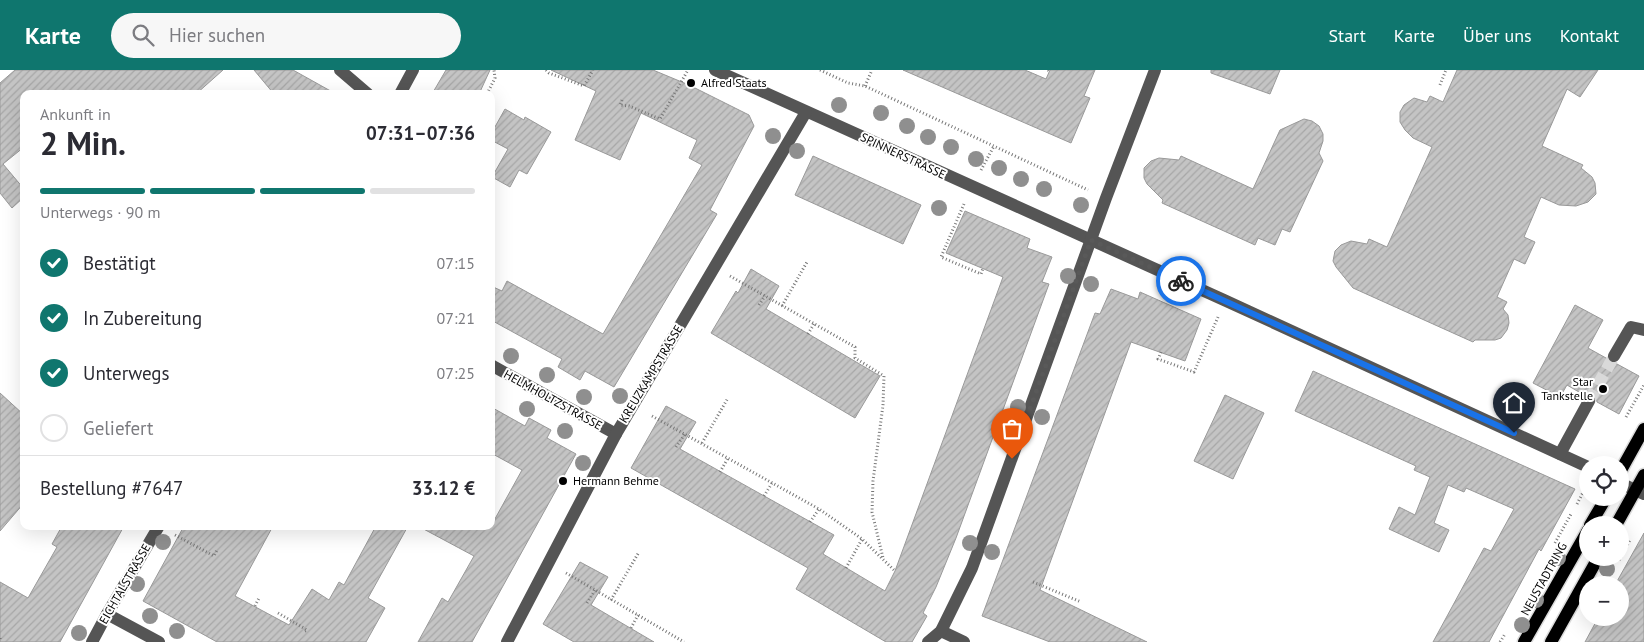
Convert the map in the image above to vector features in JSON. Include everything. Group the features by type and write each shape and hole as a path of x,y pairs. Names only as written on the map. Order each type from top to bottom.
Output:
{"main road":[{"path":"1629,456 1644,430"},
{"path":"1623,516 1640,492 1644,475"},
{"name":"NEUSTADTRING","path":"1524,642 1579,546"},
{"path":"1551,642 1594,566"}],"street":[{"path":"340,70 363,90"},
{"path":"402,90 413,70"},
{"name":"SPINNERSTRASSE","path":"715,70 1579,463"},
{"path":"928,642 940,631 972,568 1155,70"},
{"name":"KREUZKAMPSTRASSE","path":"507,642 616,434 806,112"},
{"path":"1614,356 1631,327 1644,330"},
{"name":"HELMHOLTZSTRASSE","path":"495,367 616,434"},
{"path":"1560,454 1589,401"},
{"name":"EICHTALSTRASSE","path":"92,642 157,530"},
{"path":"107,614 158,642"},
{"path":"940,631 964,642"}],"path":[{"path":"489,90 495,78 494,70"},
{"path":"546,70 549,73 584,86 593,70"},
{"path":"622,100 620,105 629,106 660,119 688,70"},
{"path":"820,70 848,83 865,86 1092,191"},
{"path":"865,86 872,70"},
{"path":"1440,85 1446,70"},
{"path":"983,268 981,274 941,257 972,187 994,146"},
{"path":"782,306 807,262"},
{"path":"715,267 854,348 854,359 884,376 883,405 873,481 872,512 883,558"},
{"path":"759,305 765,296"},
{"path":"1161,352 1158,359 1194,372 1224,300"},
{"path":"808,334 814,324"},
{"path":"702,444 728,398"},
{"path":"652,416 819,509 862,539 895,571"},
{"path":"676,447 685,434"},
{"path":"720,472 728,458"},
{"path":"764,496 772,483"},
{"path":"810,522 819,509"},
{"path":"166,530 214,556 217,550"},
{"path":"1629,542 1631,538"},
{"path":"846,568 862,539"},
{"path":"611,600 638,552"},
{"path":"548,563 682,641"},
{"path":"1032,582 1081,602"},
{"path":"587,603 595,590"},
{"path":"255,606 259,598"},
{"path":"278,613 307,630 303,632"},
{"path":"630,628 638,615"}],"building":[{"path":"15,70 223,70 200,90 20,90 20,150 3,164 20,184 20,201 12,208 0,193 0,83"},
{"path":"254,70 293,70 329,90 271,90"},
{"path":"446,70 490,70 481,90 434,90"},
{"path":"551,70 653,70 689,85 749,115 754,126 710,210 717,214 614,387 585,371 580,380 558,367 562,359 495,322 495,288 502,291 507,281 603,334 702,165 689,158 697,140 641,113 620,160 575,140 596,91"},
{"path":"903,70 1025,70 1046,79 1050,70 1095,70 1084,96 1090,98 1071,143"},
{"path":"1211,70 1280,70 1270,94 1211,73"},
{"path":"1457,70 1598,70 1580,97 1567,89 1542,146 1583,165 1581,168 1592,177 1595,183 1596,194 1588,202 1576,206 1559,205 1541,197 1524,237 1535,242 1525,264 1514,259 1497,297 1507,302 1503,309 1508,315 1509,323 1507,330 1501,338 1495,340 1475,340 1473,342 1353,288 1333,261 1335,251 1341,245 1351,241 1367,244 1369,239 1387,247 1432,147 1413,138 1405,130 1400,122 1400,112 1404,105 1414,98 1427,102 1430,96 1443,102"},
{"path":"505,109 524,120 525,117 551,132 527,174 519,170 510,187 495,179 495,172 508,149 495,142 495,127"},
{"path":"1304,119 1312,121 1319,126 1323,134 1319,153 1323,161 1290,232 1282,229 1275,245 1258,238 1255,245 1162,203 1163,200 1147,184 1144,178 1144,168 1151,161 1159,158 1179,160 1181,156 1253,189 1280,130"},
{"path":"813,156 921,205 903,244 795,195"},
{"path":"965,211 1030,239 1027,248 1052,257 1042,282 1049,284 956,538 923,613 927,616 912,642 886,642 796,589 808,568 631,468 666,406 696,422 680,449 834,535 823,554 885,591 895,571 1003,277 946,253"},
{"path":"751,269 779,286 766,309 880,376 855,418 711,333 736,291 738,293"},
{"path":"1111,289 1138,299 1140,292 1201,319 1185,361 1131,342 1040,590 1147,642 1050,642 982,616 1095,313 1100,314"},
{"path":"1575,305 1603,320 1588,348 1606,358 1610,363 1617,364 1639,376 1619,414 1597,402 1596,397 1592,394 1584,395 1567,385 1560,397 1533,383"},
{"path":"1313,371 1575,489 1541,551 1539,549 1489,642 1433,642 1484,548 1491,551 1514,509 1466,488 1464,492 1448,485 1434,523 1449,530 1439,552 1389,529 1399,507 1415,515 1430,477 1414,470 1416,466 1295,411"},
{"path":"0,393 20,411 20,508 0,531"},
{"path":"1225,395 1264,413 1233,479 1194,461"},
{"path":"495,409 525,426 529,418 551,430 547,438 576,454 472,642 418,642 442,598 448,602 474,556 425,530 495,530 495,519 522,470 495,455"},
{"path":"60,530 122,530 60,642 0,642 0,582 28,598 57,547 52,544"},
{"path":"182,530 271,530 235,596 289,625 312,589 329,600 339,582 344,585 374,530 406,530 368,598 385,608 366,642 217,642 143,601"},
{"path":"1644,533 1644,642 1585,642 1594,626 1629,626 1629,576 1620,576 1626,566 1629,566 1629,560"},
{"path":"580,562 608,577 591,605 654,642 574,642 543,624"}],"tunnel":[{"path":"1589,401 1614,356"}],"way so far":[{"path":"1012,459 1091,240 1181,281"}],"place":[{"name":"Alfred Staats","path":"691,83"},
{"name":"Star Tankstelle","path":"1603,389"},
{"name":"Hermann Behme","path":"563,481"}],"route":[{"path":"1181,281 1514,433"}]}
